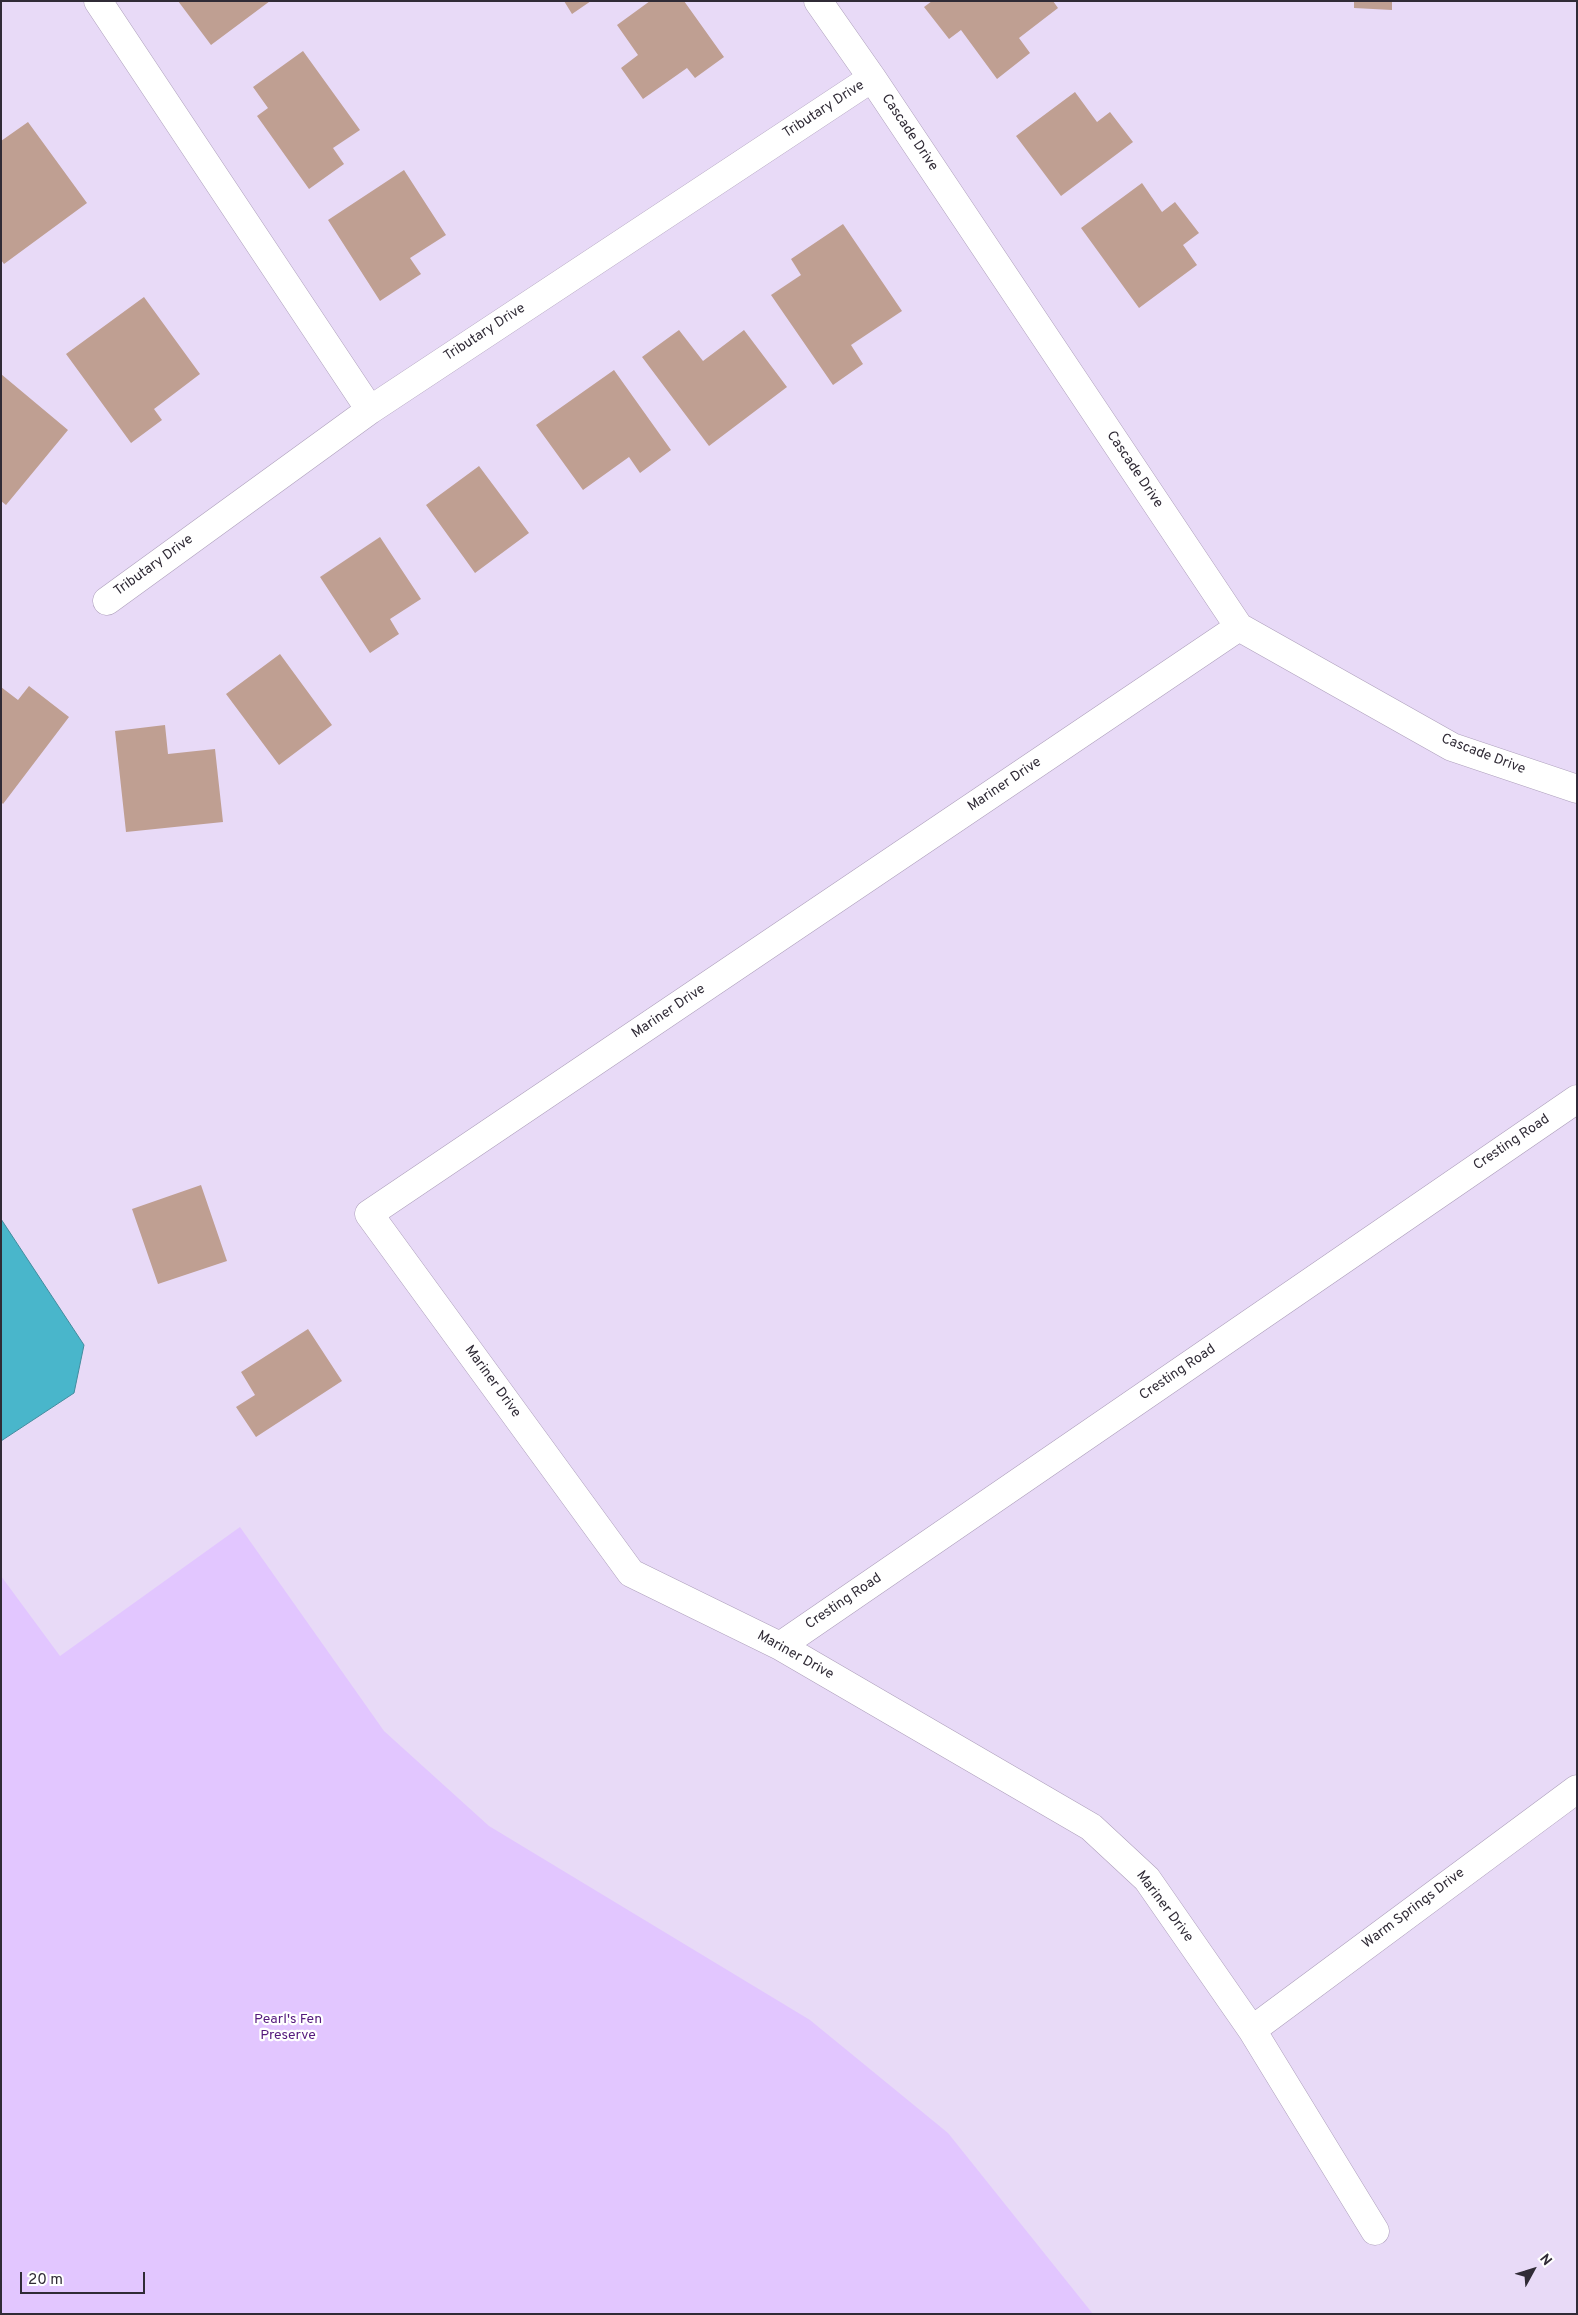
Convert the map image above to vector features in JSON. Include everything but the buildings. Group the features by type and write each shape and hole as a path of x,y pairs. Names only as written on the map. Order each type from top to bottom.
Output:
{"street":[{"path":"98,1 370,410"},
{"name":"Cascade Drive","path":"818,1 872,78 1239,627 1452,747 1577,789"},
{"name":"Tributary Drive","path":"107,601 370,410 872,78"},
{"name":"Mariner Drive","path":"1239,627 369,1214 631,1573 780,1646 1091,1827 1147,1879 1252,2030 1375,2231"},
{"name":"Cresting Road","path":"780,1646 1577,1099"},
{"name":"Warm Springs Drive","path":"1252,2030 1577,1788"}],"green space":[{"name":"Pearl's Fen Preserve","path":"240,1527 384,1731 489,1826 810,2020 948,2133 1093,2314 1,2314 1,1576 60,1656"}],"water":[{"path":"1,1219 84,1345 74,1393 1,1441"}]}
